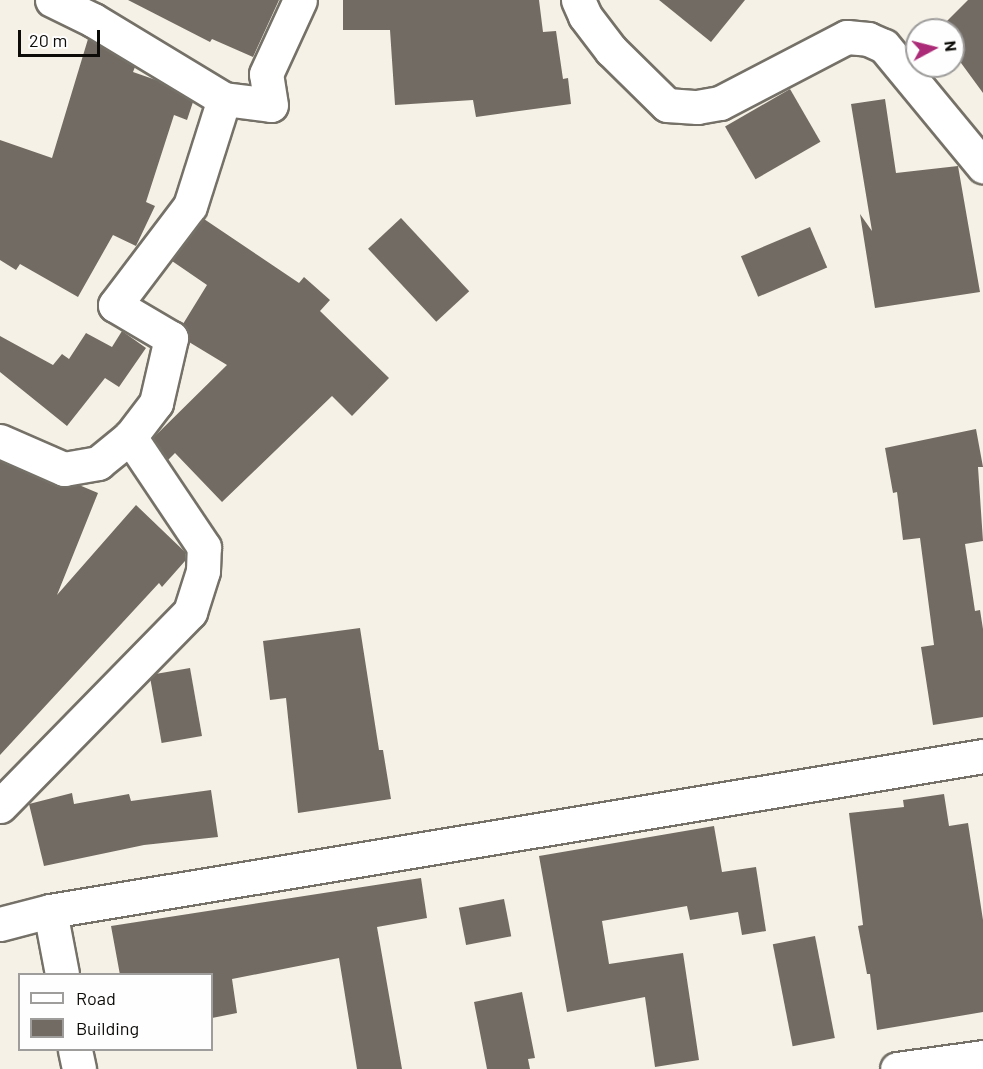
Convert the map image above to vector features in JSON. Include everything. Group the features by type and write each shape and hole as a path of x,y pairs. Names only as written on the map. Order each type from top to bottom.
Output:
{"street":[{"path":"52,0 93,20 224,99 271,105 266,74 300,0"},
{"path":"578,0 585,16 611,50 667,105 697,107 720,103 847,38 868,39 884,46 983,166"},
{"path":"0,441 64,469 98,463 130,437 156,404 171,338 115,305 190,206 224,99"},
{"path":"0,806 190,612 203,572 204,547 130,437"},
{"path":"0,924 50,911 983,756"},
{"path":"50,911 62,973"},
{"path":"75,1051 79,1069"},
{"path":"897,1069 983,1057"}],"building":[{"path":"128,0 279,0 253,57 212,39 210,42"},
{"path":"343,0 539,0 543,32 556,31 563,79 568,78 571,104 476,117 473,100 395,105 390,30 343,30"},
{"path":"659,0 745,0 711,42"},
{"path":"968,0 983,0 983,93 965,68 965,18 950,18"},
{"path":"88,39 135,67 133,72 156,80 193,102 187,120 174,115 146,202 155,206 136,246 113,235 78,297 20,264 16,270 0,260 0,140 52,158"},
{"path":"790,89 820,142 756,179 725,126"},
{"path":"885,99 896,173 958,166 980,292 875,308 860,214 872,231 851,104"},
{"path":"401,218 469,291 436,322 368,249"},
{"path":"204,219 299,283 304,277 330,300 320,311 389,378 352,416 332,396 222,502 175,453 168,460 153,438 227,365 189,342 183,324 207,285 172,261"},
{"path":"810,227 827,268 758,297 741,256"},
{"path":"122,331 146,348 119,387 105,378 67,426 0,372 0,336 53,365 62,354 69,359 86,333 112,347"},
{"path":"976,429 983,467 978,467 983,541 965,544 975,611 980,610 983,629 983,717 933,725 921,647 934,645 920,538 903,540 897,492 893,493 885,448"},
{"path":"0,461 56,486 79,485 98,493 57,595 136,505 185,552 185,561 162,587 159,583 0,755"},
{"path":"360,628 379,750 383,750 391,799 298,813 286,698 270,700 263,641"},
{"path":"190,668 202,736 162,743 150,675"},
{"path":"211,790 218,837 144,845 44,866 29,804 72,793 74,804 129,794 131,801"},
{"path":"944,794 949,826 968,823 983,920 983,1012 877,1030 870,974 867,974 858,926 863,925 849,813 904,807 903,800"},
{"path":"714,826 722,872 756,867 766,931 742,935 738,912 690,920 687,906 602,921 609,964 683,953 699,1060 655,1067 645,997 567,1012 539,856"},
{"path":"421,878 427,918 377,927 402,1069 357,1069 339,958 232,979 237,1013 213,1018 213,973 120,973 111,926"},
{"path":"504,899 511,936 466,945 459,908"},
{"path":"815,936 835,1038 793,1046 773,944"},
{"path":"522,992 535,1058 528,1059 530,1069 487,1069 474,1002"}]}
